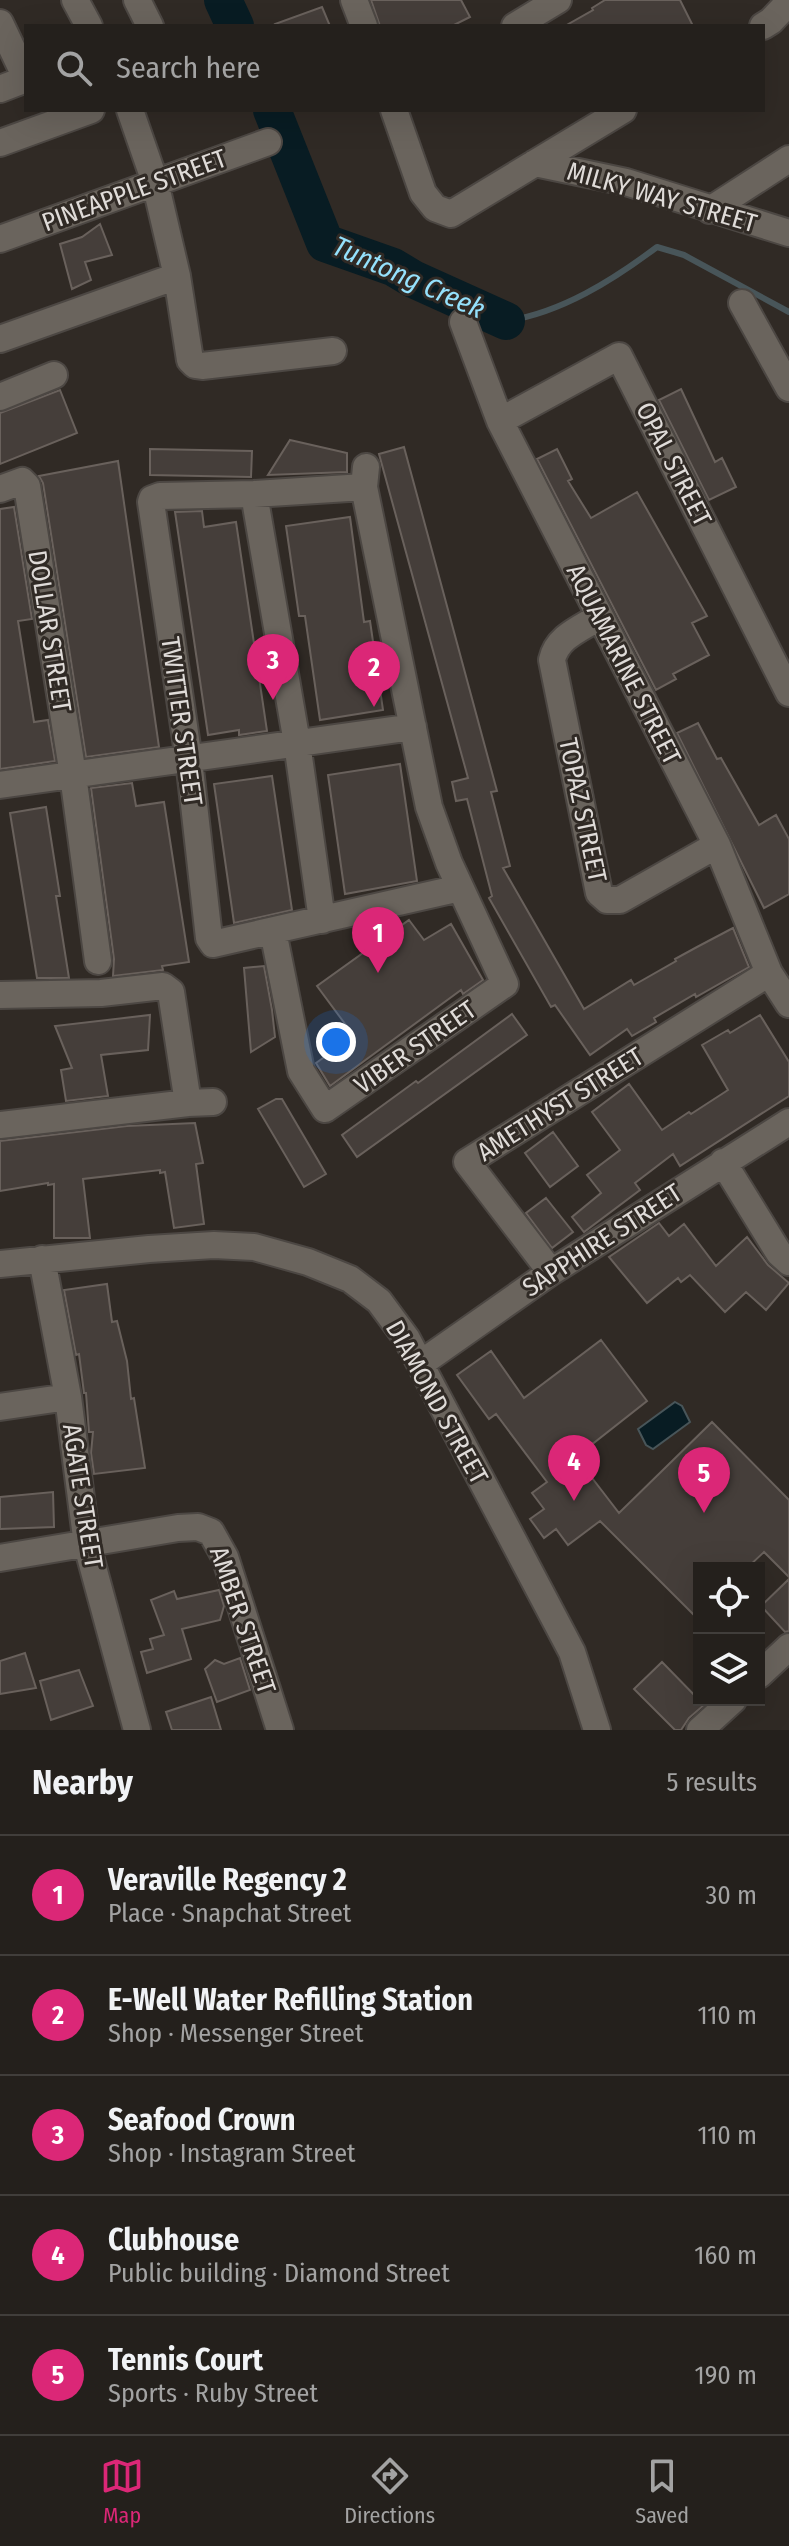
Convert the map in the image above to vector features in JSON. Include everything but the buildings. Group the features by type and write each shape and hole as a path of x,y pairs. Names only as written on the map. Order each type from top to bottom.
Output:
{"street":[{"path":"75,0 88,24"},
{"path":"137,0 149,24"},
{"path":"354,0 363,24"},
{"path":"518,24 558,0"},
{"path":"765,25 789,2"},
{"path":"0,23 24,74"},
{"path":"0,89 24,79"},
{"path":"0,143 43,118 79,112"},
{"path":"131,112 155,182 177,276 187,352 195,365 333,351"},
{"path":"395,112 423,193 435,208 451,214 620,112"},
{"name":"PINEAPPLE STREET","path":"0,239 268,142"},
{"path":"710,210 789,159"},
{"name":"MILKY WAY STREET","path":"535,163 626,182 789,233"},
{"path":"0,339 177,276"},
{"path":"742,303 789,388"},
{"name":"AQUAMARINE STREET","path":"463,322 500,421 717,845 769,973 789,1004"},
{"name":"OPAL STREET","path":"500,421 619,356 789,693"},
{"path":"0,397 54,375"},
{"path":"273,931 322,920 460,888 429,807 365,477 254,494 297,743 322,920"},
{"name":"DOLLAR STREET","path":"0,489 22,481 27,486 73,775 98,961"},
{"name":"TWITTER STREET","path":"254,494 160,496 152,499 151,506 189,760 209,938 213,944 273,931"},
{"name":"TOPAZ STREET","path":"599,617 562,640 554,648 552,660 599,893 607,900 620,900 717,845"},
{"path":"0,785 413,727"},
{"name":"VIBER STREET","path":"273,931 301,1071 325,1109 505,984 460,888"},
{"name":"AMETHYST STREET","path":"551,1272 467,1162 769,973"},
{"path":"0,995 168,988 200,1102 0,1125"},
{"name":"SAPPHIRE STREET","path":"420,1364 551,1272 789,1122"},
{"path":"723,1162 779,1253 789,1262"},
{"name":"DIAMOND STREET","path":"0,1264 214,1245 254,1247 308,1262 350,1279 379,1301 407,1339 572,1652 597,1730"},
{"name":"AGATE STREET","path":"42,1259 68,1397 87,1545 137,1730"},
{"path":"0,1407 68,1397"},
{"name":"AMBER STREET","path":"0,1558 178,1528 198,1527 211,1532 225,1557 280,1730"},
{"path":"765,1669 789,1647"},
{"path":"700,1730 726,1706"}],"water":[{"path":"675,1402 682,1406 690,1422 653,1449 646,1445 638,1429"}],"waterway":[{"name":"Tuntong Creek","path":"223,0 234,24"},
{"name":"Tuntong Creek","path":"273,112 325,243 393,267 506,321"},
{"name":"Tuntong Creek","path":"506,321 566,303 623,271 657,247 684,255 789,312"}],"place":[{"name":"Seafood Crown","path":"273,700"},
{"name":"E-Well Water Refilling Station","path":"374,707"},
{"name":"Veraville Regency 2","path":"378,973"},
{"name":"Clubhouse","path":"574,1501"},
{"name":"Tennis Court","path":"704,1513"}]}
